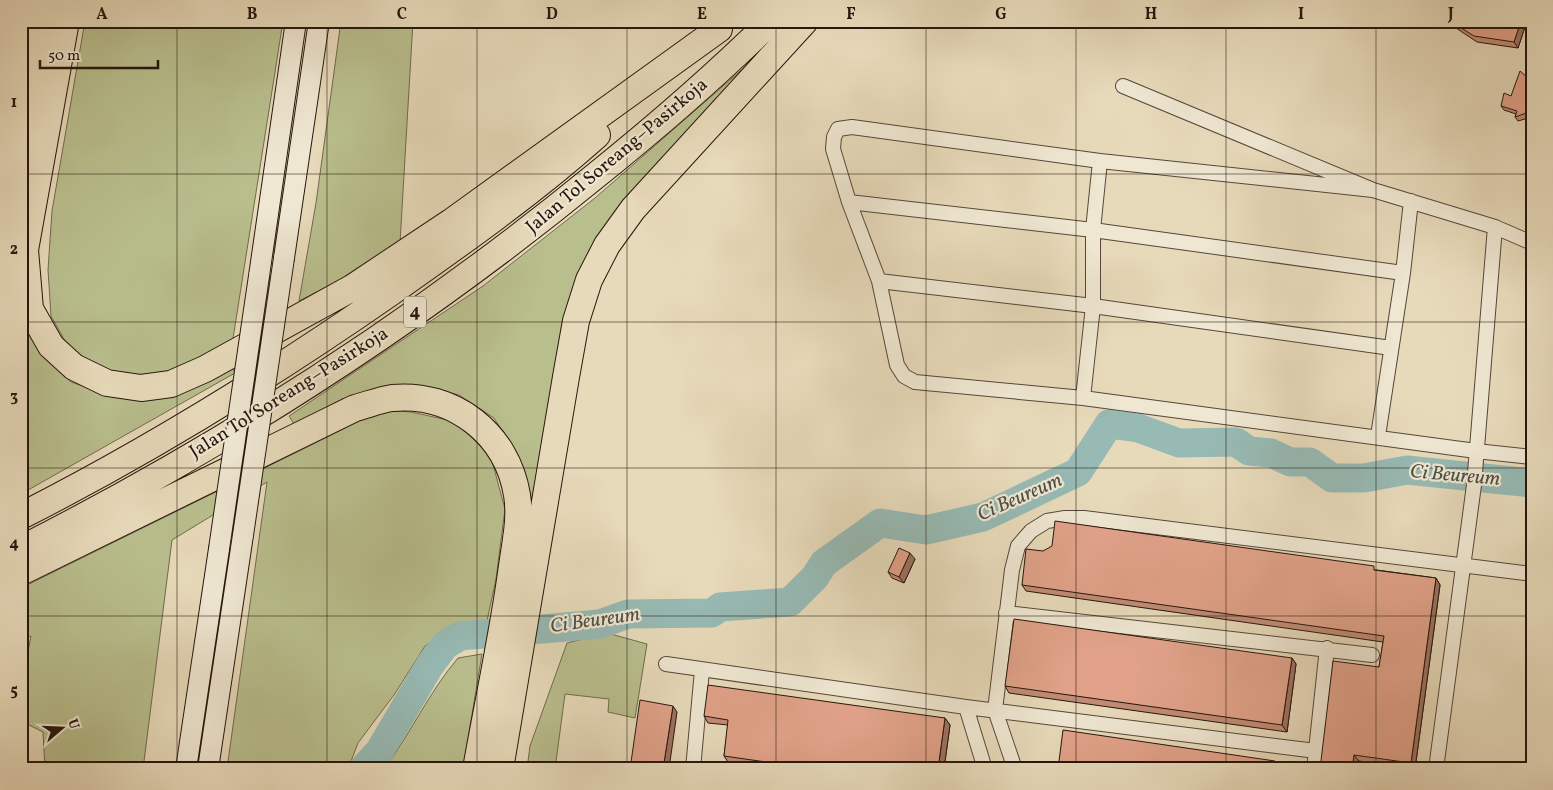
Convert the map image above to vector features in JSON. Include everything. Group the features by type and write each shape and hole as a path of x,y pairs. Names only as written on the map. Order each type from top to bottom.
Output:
{"highway":[{"path":"21,147 40,21"},
{"path":"66,21 25,250 30,309 50,346 74,368 107,384 141,388 171,384 205,370 352,288 451,222 723,25"},
{"name":"Jalan Tol Soreang–Pasirkoja","path":"21,549 152,478 305,387 443,293 542,220 631,147 716,74 771,21"},
{"path":"500,769 507,667 521,582 576,321 589,280 607,245 633,209 805,21"},
{"name":"Jalan Tol Soreang–Pasirkoja","path":"21,516 149,447 300,356 453,249 564,164 723,25"},
{"path":"21,572 329,419 355,408 392,398 428,400 461,412 490,434 507,461 517,496 521,582"},
{"path":"476,769 507,667"}],"main road":[{"path":"186,769 296,21"},
{"path":"208,769 320,21"}],"street":[{"path":"1123,86 1373,190 1495,227 1532,243"},
{"path":"1373,190 1100,161 852,127 838,129 834,137 833,149 849,202 879,281 897,365 904,376 915,382 1083,398 1378,436 1476,458 1532,456"},
{"path":"1083,398 1093,306 1093,230 1100,161"},
{"path":"1378,436 1403,273 1411,201"},
{"path":"849,202 1093,230 1403,273"},
{"path":"1436,769 1461,566 1474,485 1495,227"},
{"path":"879,281 1093,306 1391,348"},
{"path":"1015,769 995,710 1006,612 1018,546 1031,531 1047,521 1065,518 1084,518 1532,574"},
{"path":"1006,612 1327,648 1372,655"},
{"path":"1314,769 1327,648"},
{"path":"666,664 966,707 1316,751"},
{"path":"693,769 702,670"},
{"path":"966,707 985,769"}],"green space":[{"path":"21,21 30,21 21,80"},
{"path":"85,21 283,21 232,345 150,378 117,378 69,348 51,316 48,270 52,211"},
{"path":"341,21 413,21 400,243 336,282 299,301 316,203"},
{"path":"747,65 752,72 580,281 537,514 526,504 520,460 494,418 459,395 428,387 386,386 342,399 294,424 289,416 483,286 595,198"},
{"path":"21,307 45,358 71,382 111,396 232,367 235,373 21,494"},
{"path":"382,410 411,412 457,422 491,457 505,509 496,579 487,621 463,622 425,646 394,695 358,743 348,769 227,769 267,482 172,540 143,769 45,769 43,732 21,721 21,687 31,636 21,640 21,588"},
{"path":"607,633 647,644 635,718 608,712 609,699 565,694 555,769 527,769 530,746 567,643"},
{"path":"482,654 463,769 384,769 438,685 458,658"}],"building":[{"path":"1450,21 1521,21 1514,42 1474,36"},
{"path":"1520,71 1532,79 1532,111 1515,117 1517,111 1501,106 1504,93 1511,96"},
{"path":"1055,521 1374,566 1374,570 1436,578 1411,763 1354,755 1352,769 1320,769 1333,661 1379,667 1384,636 1022,585 1026,549 1043,551 1052,546"},
{"path":"899,548 910,553 899,577 888,572"},
{"path":"1014,619 1292,658 1282,725 1005,686"},
{"path":"708,685 945,718 938,769 815,769 724,756 728,720 704,716"},
{"path":"640,700 673,706 663,769 630,769"},
{"path":"1063,730 1275,761 1274,769 1058,769"}],"waterway":[{"name":"Ci Beureum","path":"363,769 379,752 430,665 445,645 460,636 600,624 628,614 712,613 720,607 790,602 815,577 824,563 880,523 926,530 983,517 1078,472 1109,424 1138,428 1179,443 1236,442 1249,451 1271,453 1290,462 1310,462 1332,478 1364,478 1407,470 1532,483"}]}
